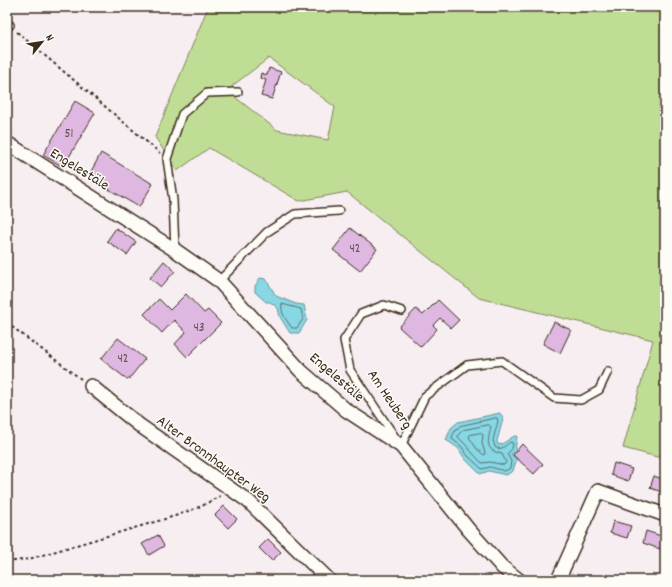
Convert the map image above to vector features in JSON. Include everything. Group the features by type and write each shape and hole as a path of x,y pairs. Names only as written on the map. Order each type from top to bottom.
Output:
{"street":[{"name":"Engelestäle","path":"7,143 175,250 219,281 301,371 346,410 401,446 468,529 502,567 519,580"},
{"name":"Alter Bronnhaupter Weg","path":"91,386 139,426 248,501 329,580"},
{"path":"558,580 598,491 665,515"}],"lane":[{"path":"175,250 173,200 167,159 182,114 207,93 238,92"},
{"path":"219,281 267,232 295,214 339,211"},
{"name":"Am Heuberg","path":"401,446 350,370 344,340 361,314 384,305 402,311"},
{"name":"Am Heuberg","path":"401,446 425,396 467,365 502,361 554,398 581,400 599,390 608,371"}],"path":[{"path":"8,26 167,159"},
{"path":"7,323 91,386"},
{"path":"7,562 28,559 175,516 202,506 231,490"}],"green space":[{"path":"208,7 665,7 665,459 623,448 653,340 479,298 347,192 299,201 209,148 177,171 155,137","holes":["269,58 335,107 328,140 277,130 235,97 232,86"]}],"water":[{"path":"260,278 266,279 276,296 296,304 304,305 307,320 299,333 290,333 280,317 278,308 270,302 266,302 255,292 255,286"},
{"path":"500,413 503,419 497,441 498,445 514,436 517,436 515,452 511,454 517,460 513,471 506,475 489,471 480,474 465,459 458,448 446,440 451,428 458,422"}],"building":[{"path":"269,68 281,72 272,99 261,96 266,80 260,78 261,73 267,75"},
{"path":"75,101 95,113 63,167 43,155"},
{"path":"101,153 153,184 139,207 88,177"},
{"path":"116,228 136,242 127,255 107,241"},
{"path":"350,228 377,249 360,271 333,250"},
{"path":"164,261 175,271 161,287 150,278"},
{"path":"186,294 204,313 208,310 221,323 187,357 175,344 186,332 174,320 162,333 144,314 159,299 170,310"},
{"path":"438,300 459,320 451,328 440,318 433,325 437,329 421,347 399,327 416,309 423,315"},
{"path":"554,322 571,330 560,353 543,344"},
{"path":"118,338 145,359 128,380 101,359"},
{"path":"522,444 543,464 534,474 513,455"},
{"path":"614,463 632,469 628,481 611,475"},
{"path":"654,476 665,480 665,493 650,488"},
{"path":"224,506 237,519 228,528 215,515"},
{"path":"613,521 631,526 627,538 610,533"},
{"path":"646,531 664,537 660,549 643,543"},
{"path":"158,535 164,546 149,555 142,544"},
{"path":"268,539 281,552 272,561 259,548"},
{"path":"572,574 584,580 570,580"}]}
